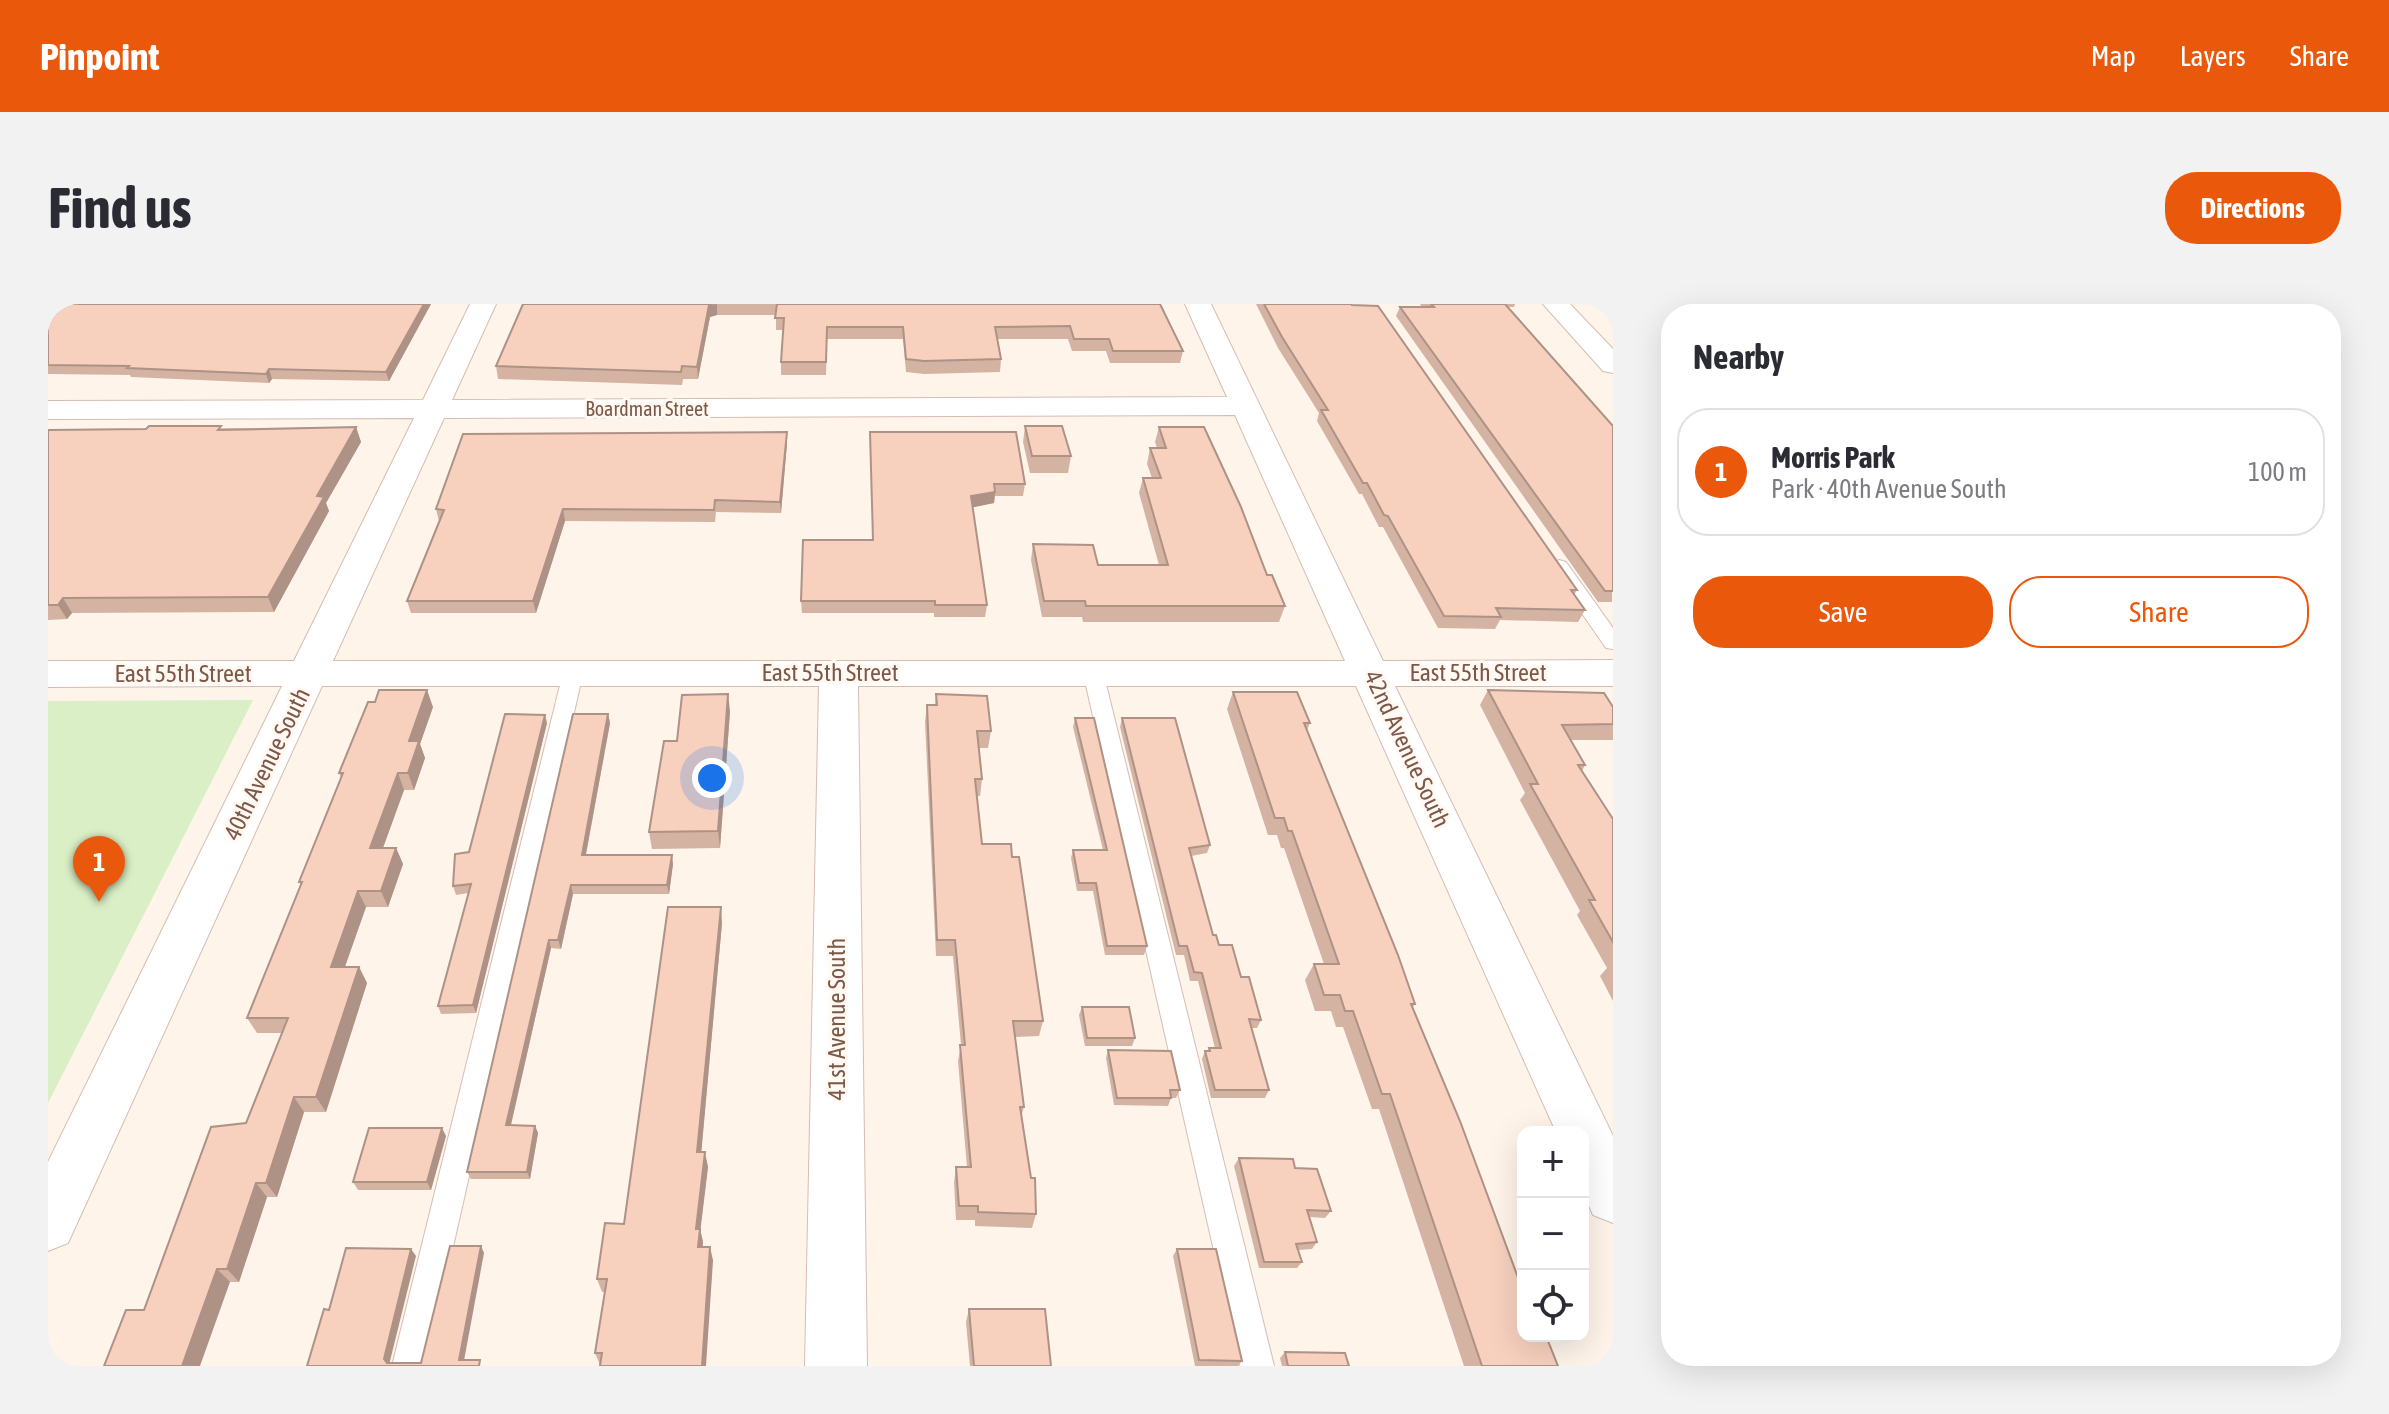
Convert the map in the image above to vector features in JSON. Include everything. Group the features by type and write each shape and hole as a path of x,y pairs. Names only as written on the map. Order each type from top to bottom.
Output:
{"street":[{"name":"40th Avenue South","path":"48,1223 483,304"},
{"name":"42nd Avenue South","path":"1198,304 1613,1196"},
{"path":"1556,304 1613,365"},
{"name":"Boardman Street","path":"48,410 1245,406"},
{"name":"41st Avenue South","path":"836,1366 839,673"},
{"name":"East 55th Street","path":"48,674 1613,673"}],"lane":[{"path":"1549,552 1613,643"},
{"path":"1093,672 1257,1366"},
{"path":"409,1366 573,673"}],"green space":[{"path":"253,700 48,1103 48,701"}],"building":[{"path":"48,304 424,304 386,372 269,369 266,374 48,365"},
{"path":"523,304 713,304 709,305 697,367 682,366 681,372 496,366"},
{"path":"777,304 1160,304 1183,351 1113,351 1109,339 1074,339 1070,326 995,327 1001,359 924,361 906,359 903,327 827,327 826,362 781,362 784,318 775,318"},
{"path":"1264,304 1378,306 1577,590 1571,590 1585,610 1496,608 1501,617 1444,616 1388,516 1384,515 1367,483 1363,483 1321,410 1328,410"},
{"path":"1431,304 1505,304 1613,426 1613,591 1605,591 1400,307 1434,307"},
{"path":"149,426 221,426 218,430 356,427 317,496 324,497 268,597 63,598 58,605 48,605 48,430 146,429"},
{"path":"1025,426 1062,426 1071,456 1032,456"},
{"path":"1159,427 1204,427 1241,507 1267,575 1272,575 1285,606 1086,606 1085,601 1044,601 1033,544 1093,545 1098,565 1168,565 1143,478 1161,478 1150,448 1166,448"},
{"path":"787,432 780,502 715,500 714,510 563,509 533,601 407,601 444,510 436,509 463,434"},
{"path":"870,432 1016,432 1025,484 994,484 995,492 971,496 987,605 935,605 935,601 801,601 803,540 873,540"},
{"path":"379,690 427,690 409,741 419,741 408,773 398,773 370,848 396,848 381,891 358,891 331,967 359,967 316,1097 294,1097 266,1183 256,1183 227,1269 217,1269 182,1366 104,1366 126,1310 144,1310 211,1127 246,1123 288,1018 247,1018 343,773 339,773 368,702 375,702"},
{"path":"1488,690 1604,693 1613,707 1613,724 1562,725 1585,765 1578,765 1613,819 1613,942 1589,900 1595,900 1530,784 1538,784"},
{"path":"1233,692 1297,692 1310,723 1304,723 1398,955 1415,1004 1411,1004 1460,1121 1517,1275 1517,1342 1548,1342 1558,1366 1482,1366 1390,1094 1382,1094 1353,1011 1345,1011 1340,995 1324,995 1314,964 1339,964 1292,831 1288,831 1284,818 1275,818"},
{"path":"728,694 718,831 649,832 664,741 677,741 682,695"},
{"path":"936,694 987,696 991,731 977,731 982,779 975,779 982,844 1011,844 1012,857 1019,857 1043,1021 1013,1021 1024,1107 1020,1107 1031,1178 1035,1178 1036,1214 978,1212 978,1206 959,1206 956,1167 971,1167 960,1045 965,1045 955,940 937,940 927,705 937,705"},
{"path":"505,714 545,715 473,1005 438,1006 471,884 453,886 455,854 469,852"},
{"path":"573,714 608,714 582,855 672,855 667,885 571,885 558,940 549,940 506,1125 535,1126 527,1172 467,1172"},
{"path":"1075,718 1094,718 1147,946 1107,946 1096,883 1079,883 1073,850 1107,850"},
{"path":"1122,718 1175,718 1210,845 1189,848 1213,935 1216,935 1219,945 1232,945 1241,977 1249,977 1261,1020 1249,1019 1269,1090 1215,1090 1205,1051 1221,1048 1202,973 1194,972 1187,946 1179,946"},
{"path":"668,907 721,907 697,1152 705,1152 696,1229 700,1229 698,1247 710,1247 702,1366 600,1366 602,1353 595,1353 607,1279 597,1279 605,1223 624,1224"},
{"path":"1082,1007 1129,1007 1135,1038 1087,1038"},
{"path":"1108,1050 1171,1051 1180,1090 1170,1090 1171,1098 1117,1098"},
{"path":"369,1128 442,1128 427,1182 353,1182"},
{"path":"1239,1158 1293,1159 1295,1168 1317,1169 1331,1211 1307,1210 1317,1242 1296,1244 1302,1262 1264,1262"},
{"path":"450,1246 481,1246 459,1360 480,1360 479,1366 307,1366 324,1309 329,1310 346,1248 411,1249 384,1359 387,1363 421,1363"},
{"path":"1177,1249 1216,1249 1242,1361 1199,1360"},
{"path":"969,1309 1045,1309 1051,1366 974,1366"},
{"path":"1285,1352 1345,1353 1349,1366 1288,1366"}],"place":[{"name":"Morris Park","path":"99,902"}]}
